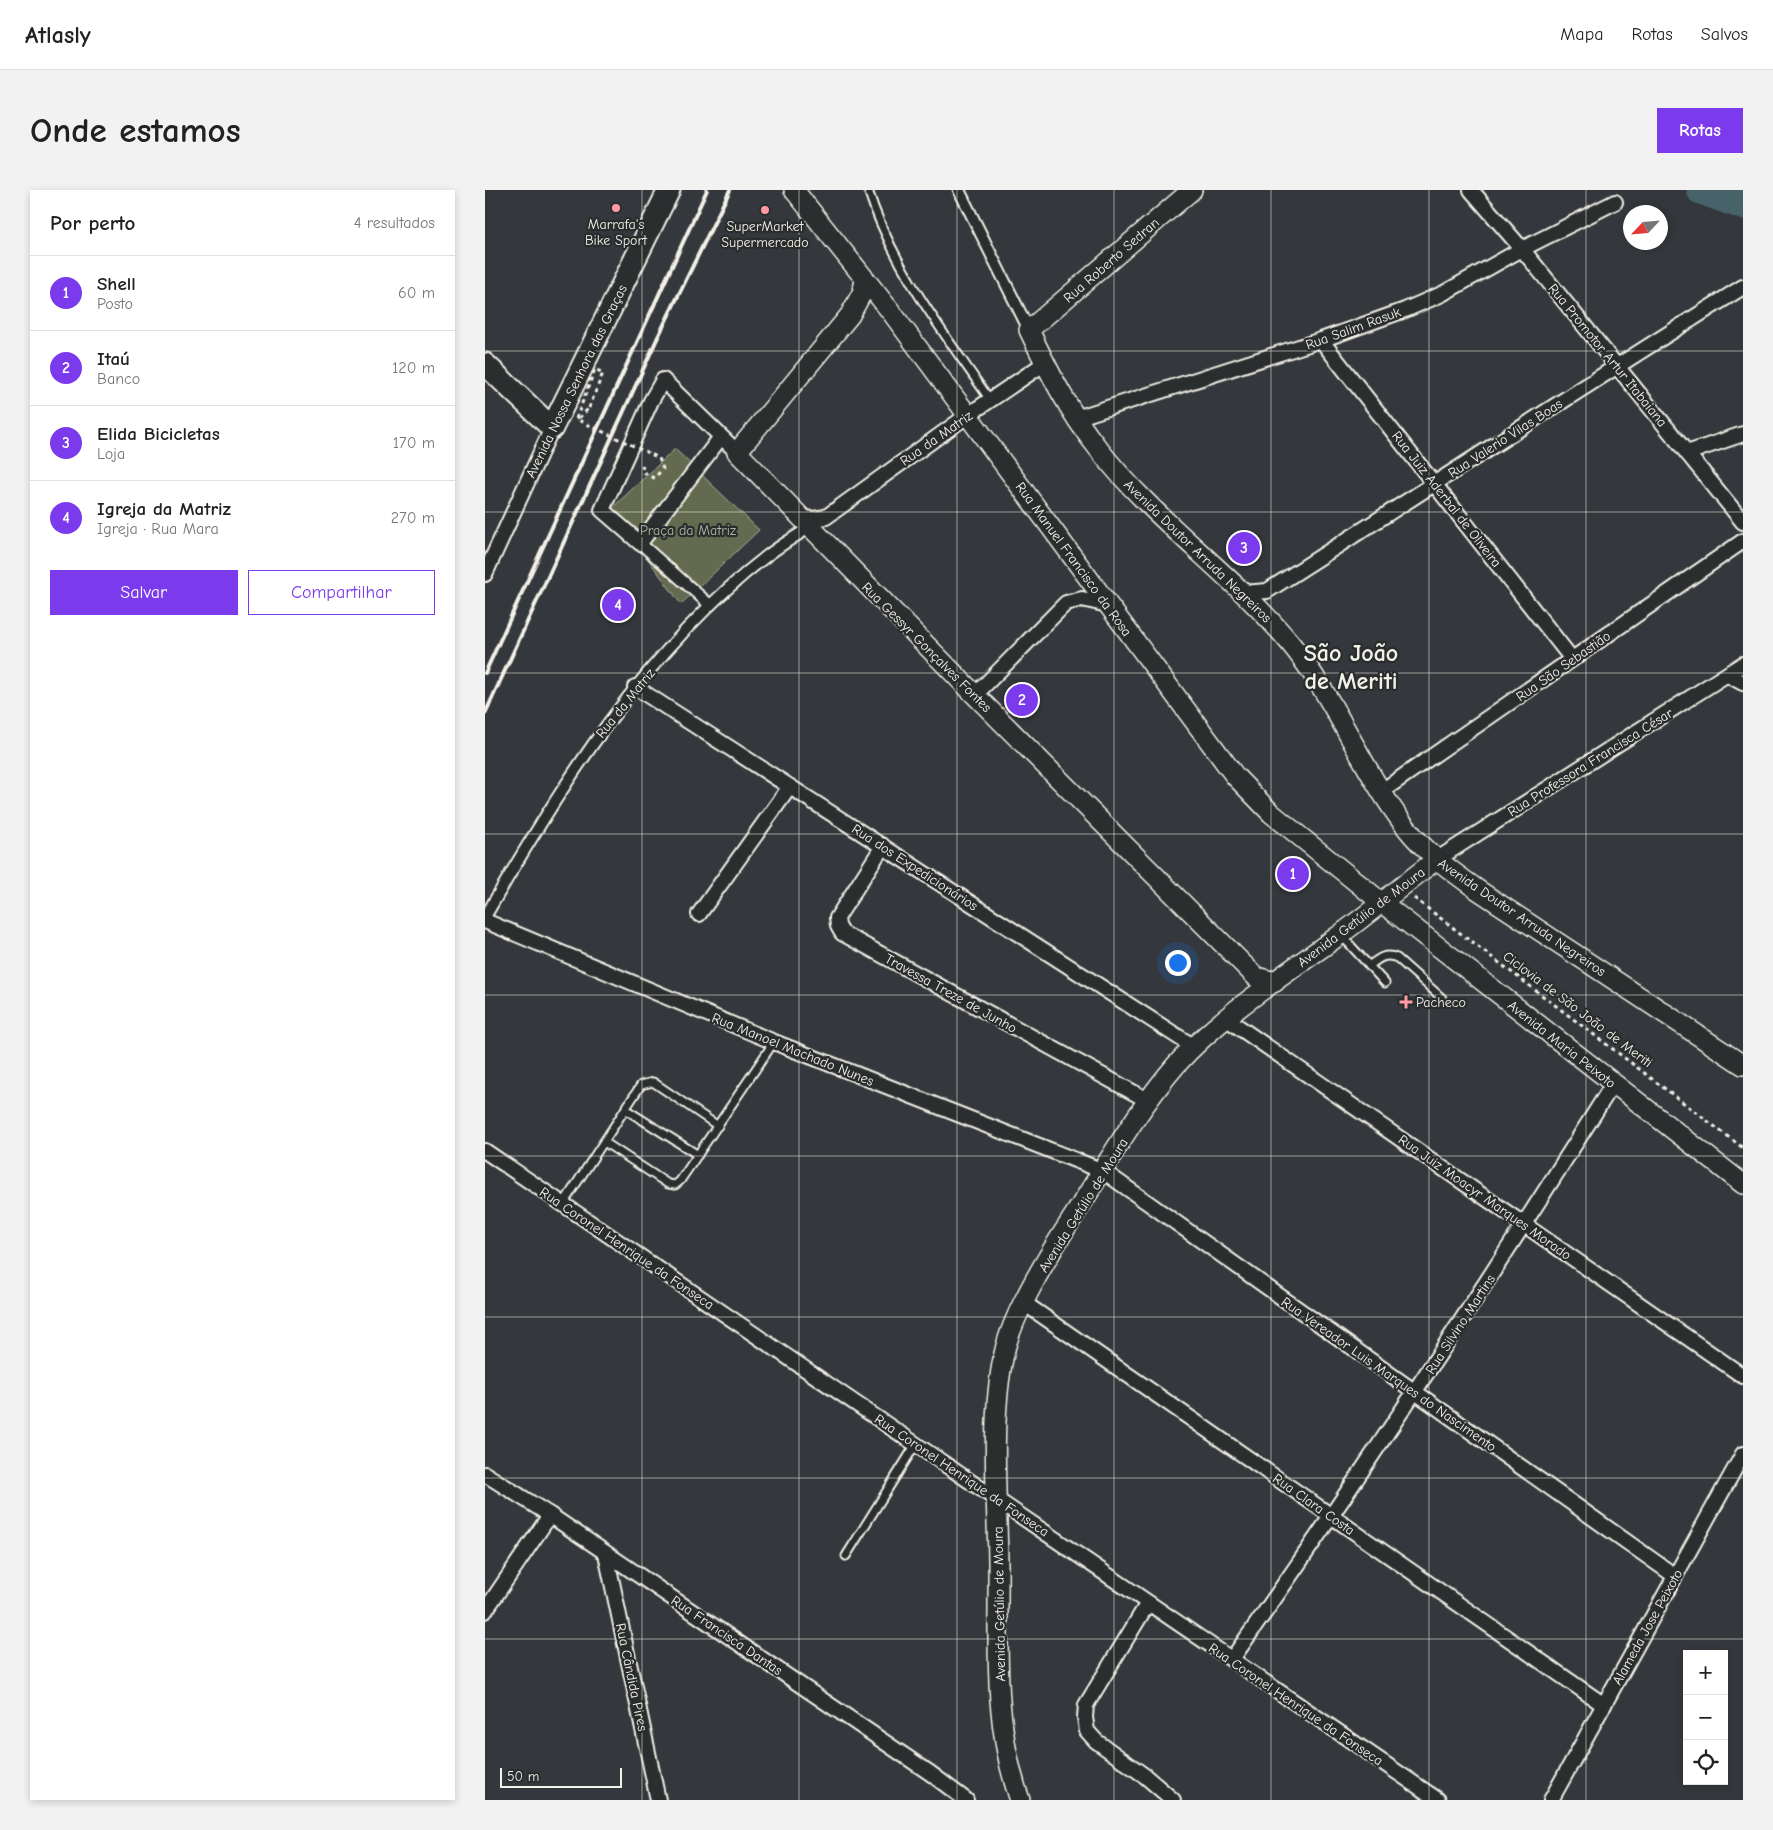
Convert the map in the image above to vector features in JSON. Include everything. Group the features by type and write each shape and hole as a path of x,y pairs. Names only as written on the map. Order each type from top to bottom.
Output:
{"main road":[{"name":"Avenida Nossa Senhora das Graças","path":"553,428 669,190"},
{"name":"Rua Manuel Francisco da Rosa","path":"794,190 968,415 1235,776 1271,813 1381,902"},
{"name":"Rua Roberto Sedran","path":"1029,330 1192,190"},
{"path":"737,452 850,315 862,293 865,281"},
{"path":"850,315 875,310 891,313"},
{"name":"Avenida Doutor Arruda Negreiros","path":"1029,330 1076,418 1097,448 1152,508 1260,609 1291,645 1313,676 1404,826 1436,860 1478,890 1743,1065"},
{"path":"485,364 553,428"},
{"name":"Rua Gessyr Gonçalves Fontes","path":"737,452 975,696 1256,977"},
{"name":"Avenida Getúlio de Moura","path":"1020,1800 1005,1749 1000,1721 997,1408 1004,1351 1024,1303 1063,1232 1149,1101 1168,1075 1194,1047 1227,1019 1436,860"},
{"name":"Avenida Maria Peixoto","path":"1381,902 1743,1184"},
{"path":"1256,997 1256,977 1275,982"}],"street":[{"path":"959,190 1029,330"},
{"name":"Rua Promotor Artur Itabaiana","path":"1471,190 1522,249 1743,522"},
{"name":"Rua Salim Rasuk","path":"1076,418 1321,340 1442,294 1522,249 1615,202"},
{"name":"Rua Valerio Vilas Boas","path":"1244,593 1267,590 1436,484 1615,366 1743,286"},
{"name":"Rua Juiz Aderbal de Oliveira","path":"1321,340 1572,659"},
{"name":"Rua da Matriz","path":"485,919 564,788 608,722 635,687 710,605 805,523 826,516 1045,363"},
{"name":"Rua Gessyr Gonçalves Fontes","path":"639,543 602,510 651,401 663,380 737,452"},
{"name":"Avenida Nossa Senhora das Graças","path":"485,574 553,428"},
{"path":"1687,453 1743,434"},
{"path":"710,605 639,543 721,437"},
{"name":"Rua São Sebastião","path":"1382,791 1743,541"},
{"path":"1260,609 1267,590"},
{"path":"975,696 1066,603 1082,599 1108,605"},
{"name":"Rua Professora Francisca César","path":"1436,860 1743,664"},
{"path":"1728,675 1743,684"},
{"name":"Rua dos Expedicionários","path":"635,687 789,788 883,846 1194,1047"},
{"path":"699,914 789,788"},
{"name":"Travessa Treze de Junho","path":"883,846 837,918 838,926 842,933 1149,1101"},
{"name":"Rua Manoel Machado Nunes","path":"485,919 774,1042 1103,1171"},
{"name":"Rua Juiz Moacyr Marques Morado","path":"1227,1019 1743,1376"},
{"name":"Rua Silvino Martins","path":"1232,1659 1333,1517 1525,1224 1613,1084"},
{"name":"Rua Coronel Henrique da Fonseca","path":"485,1151 1438,1800"},
{"name":"Rua Vereador Luis Marques do Nascimento","path":"1103,1171 1675,1576"},
{"name":"Rua Clara Costa","path":"1024,1303 1604,1705"},
{"name":"Alameda Jose Peixoto","path":"1551,1800 1743,1454"},
{"name":"Rua Francisca Dantas","path":"485,1474 550,1515 922,1767 966,1800"},
{"path":"485,1611 550,1515"},
{"name":"Rua Cândida Pires","path":"605,1554 658,1800"},
{"path":"1148,1603 1087,1705 1085,1717 1087,1731 1096,1741 1145,1776 1173,1800"}],"lane":[{"path":"868,190 896,255 922,301 990,400"},
{"path":"1341,934 1385,983"},
{"path":"1369,966 1382,956 1390,955 1397,958 1442,998"},
{"path":"603,1142 668,1184 675,1185 680,1182 774,1042"},
{"path":"563,1204 641,1085 653,1082 718,1126"},
{"path":"625,1109 698,1155"},
{"path":"846,1556 916,1444"}],"path":[{"path":"589,408 603,373 595,369 575,418 659,458 663,469 654,478 643,472 642,462"},
{"name":"Ciclovia de São João de Meriti","path":"1400,887 1743,1148"}],"green space":[{"name":"Praça da Matriz","path":"675,449 759,530 681,604 611,509"}],"waterway":[{"path":"1701,190 1743,205"}],"railway":[{"path":"485,673 707,190"},
{"path":"485,714 657,339 730,190"}],"place":[{"name":"Marrafa's Bike Sport","path":"616,208"},
{"name":"SuperMarket Supermercado","path":"765,210"},
{"name":"Elida Bicicletas","path":"1244,548"},
{"name":"Igreja da Matriz","path":"618,605"},
{"name":"Itaú","path":"1022,700"},
{"name":"Shell","path":"1293,874"},
{"name":"Pacheco","path":"1406,1002"}],"district":[{"name":"São João de Meriti","path":"1351,667"}]}
